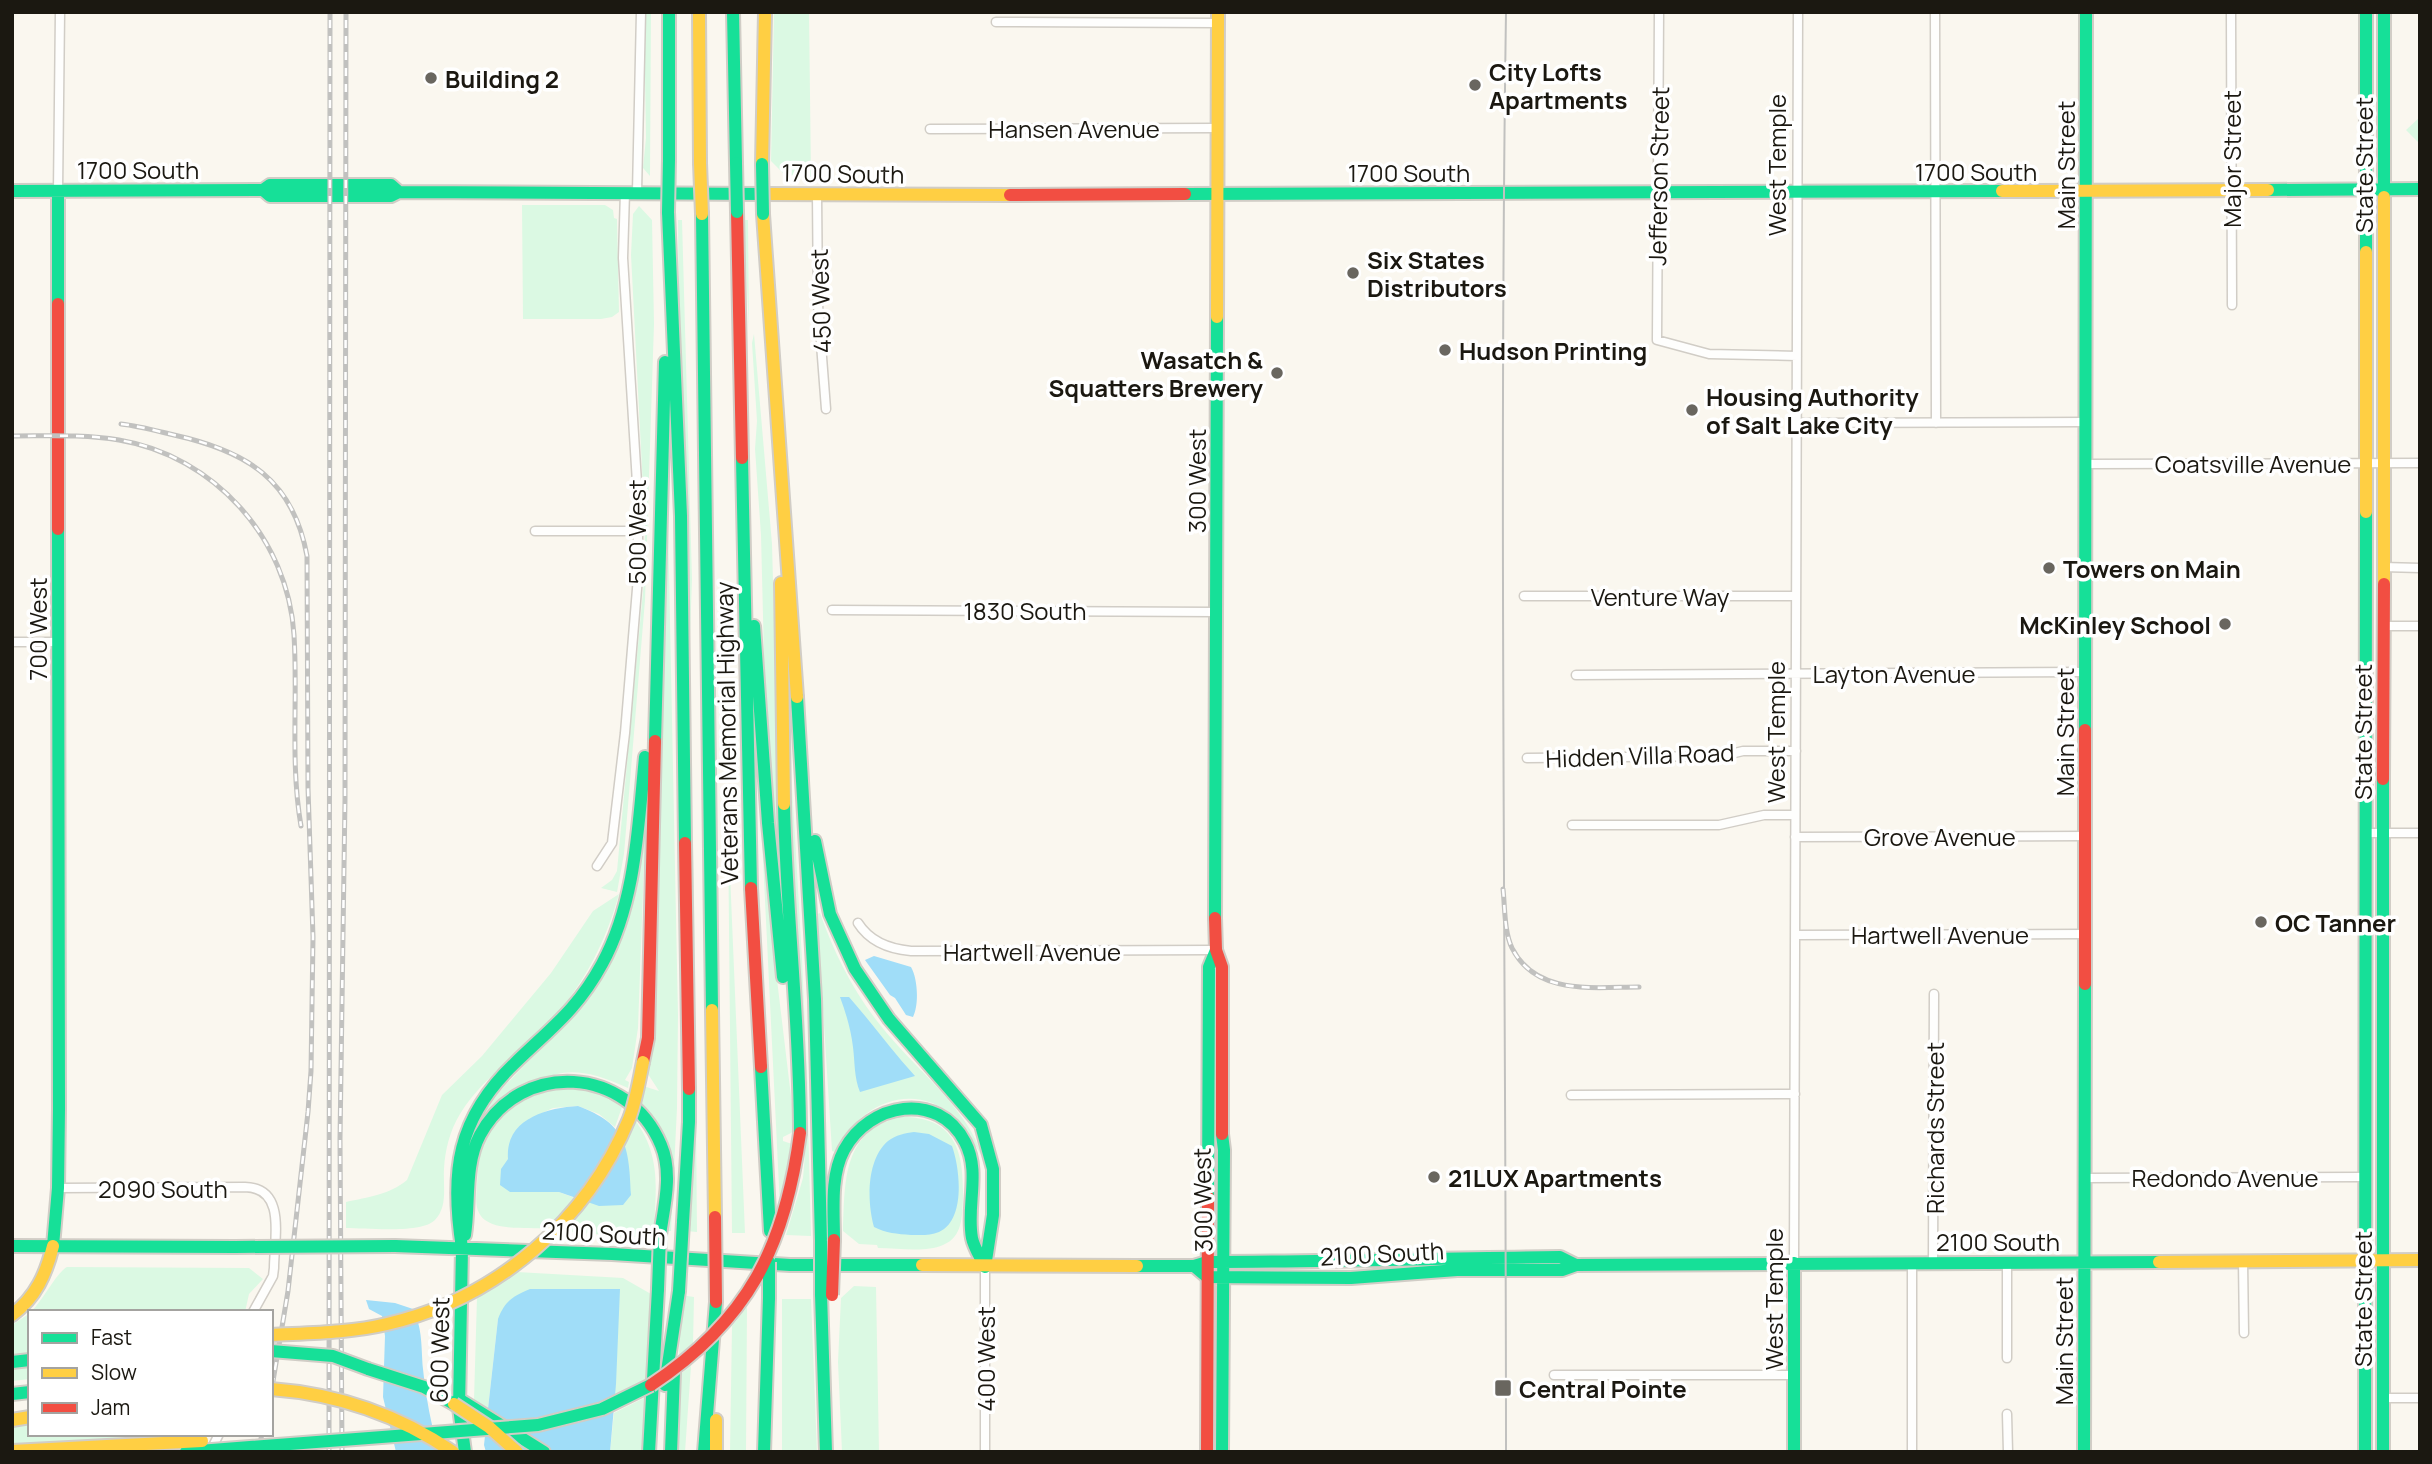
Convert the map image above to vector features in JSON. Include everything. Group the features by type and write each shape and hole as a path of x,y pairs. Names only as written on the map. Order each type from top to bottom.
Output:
{"main road":[{"path":"273,1335 371,1327 402,1321 438,1309 497,1279 548,1238 568,1218 591,1188 629,1120 648,1038 668,212 669,12"},
{"name":"Veterans Memorial Highway","path":"699,12 716,1452"},
{"name":"Veterans Memorial Highway","path":"733,12 749,861 770,1231 764,1452"},
{"path":"765,12 763,214 800,735 827,1241 827,1294 832,1314 822,1382 826,1452"},
{"name":"Main Street","path":"2084,1452 2086,12"},
{"name":"State Street","path":"2364,1452 2366,12"},
{"name":"State Street","path":"2383,1452 2384,12"},
{"name":"300 West","path":"1218,18 1216,950 1222,967 1222,1452"},
{"name":"1700 South","path":"12,191 263,190 270,196 391,196 399,192 1218,194 2420,189"},
{"name":"700 West","path":"12,1315 27,1304 45,1275 53,1246 58,1188 58,191"},
{"path":"657,1452 679,1291 689,1122 681,516 668,212"},
{"path":"186,1452 258,1444 494,1429 568,1418 601,1409 671,1373 705,1344 732,1315 757,1281 789,1201 800,1133 800,1088 785,860 781,734 780,466"},
{"path":"741,468 775,914 800,1118"},
{"path":"462,1248 457,1220 458,1160 462,1137 471,1117 479,1103 511,1067 564,1020 586,989 615,938 629,886 638,836 658,601"},
{"path":"800,735 817,860 830,915 855,969 888,1019 981,1125 993,1169 993,1215 985,1267"},
{"name":"300 West","path":"1207,1452 1209,967 1216,950"},
{"path":"462,1248 468,1223 471,1165 480,1135 513,1096 557,1081 579,1080 603,1087 638,1109 661,1144 666,1180 660,1236 649,1452"},
{"path":"827,1241 837,1174 842,1154 850,1141 863,1125 879,1114 899,1108 919,1108 949,1122 960,1134 968,1151 974,1175 972,1239 985,1267"},
{"name":"2100 South","path":"12,1246 462,1248 790,1265 1194,1266 1207,1262 1371,1262 1440,1258 1560,1257 1576,1265"},
{"name":"600 West","path":"462,1248 459,1408 465,1452"},
{"name":"2100 South","path":"1207,1277 1368,1277 1457,1270 1562,1270 1576,1265 2420,1260"},
{"name":"West Temple","path":"1794,1264 1794,1452"},
{"path":"1194,1266 1207,1277"},
{"path":"704,1452 716,1302"},
{"path":"671,1452 676,1315"},
{"path":"273,1351 323,1353 350,1359 368,1369"},
{"path":"273,1362 319,1361 368,1369 411,1381 442,1395 489,1427 517,1452"},
{"path":"273,1389 319,1394 368,1407 408,1424 453,1452"},
{"path":"442,1395 459,1399 477,1409 544,1452"},
{"path":"12,1451 273,1438 351,1440"}],"street":[{"name":"700 West","path":"58,191 60,12"},
{"name":"500 West","path":"597,866 612,843 635,636 638,531 623,258 631,192 641,12"},
{"name":"Jefferson Street","path":"1659,12 1657,340 1709,354 1797,356"},
{"name":"West Temple","path":"1794,1264 1798,12"},
{"path":"1935,12 1936,422"},
{"name":"Major Street","path":"2231,12 2232,305"},
{"path":"996,22 1218,18"},
{"name":"Hansen Avenue","path":"930,129 1217,128"},
{"name":"450 West","path":"817,194 818,305 827,409"},
{"path":"1797,423 2086,422"},
{"name":"Coatsville Avenue","path":"2085,464 2420,463"},
{"path":"535,531 638,531"},
{"path":"2383,568 2420,568"},
{"name":"Venture Way","path":"1524,596 1796,596"},
{"name":"1830 South","path":"832,610 1217,612"},
{"path":"2383,626 2420,626"},
{"path":"12,642 58,642"},
{"name":"Layton Avenue","path":"1576,675 2085,673"},
{"name":"Hidden Villa Road","path":"1527,758 1722,756 1743,751 1796,751"},
{"path":"1572,825 1719,825 1764,815 1795,815"},
{"path":"2365,833 2420,833"},
{"name":"Grove Avenue","path":"1795,837 2085,836"},
{"name":"Hartwell Avenue","path":"858,923 877,943 911,951 1216,950"},
{"name":"Hartwell Avenue","path":"1795,935 2085,934"},
{"name":"Richards Street","path":"1933,1263 1934,994"},
{"path":"1571,1095 1795,1094"},
{"name":"Redondo Avenue","path":"2085,1178 2365,1177"},
{"name":"2090 South","path":"58,1188 245,1187 257,1188 268,1194 274,1205 274,1268 273,1276 254,1310"},
{"path":"2243,1261 2244,1333"},
{"path":"2007,1262 2007,1358"},
{"path":"1912,1263 1912,1452"},
{"name":"400 West","path":"985,1267 985,1452"},
{"path":"1553,1375 1794,1375"},
{"path":"2383,1398 2420,1398"},
{"path":"2007,1414 2008,1452"},
{"path":"210,1452 218,1436"}],"green space":[{"path":"644,12 651,12 650,176 643,168 646,138"},
{"path":"774,12 809,12 811,177 785,175 771,161"},
{"path":"2420,117 2420,141 2418,142 2406,130"},
{"path":"522,205 605,205 613,210 614,218 617,219 619,312 612,317 601,319 523,319"},
{"path":"639,206 652,220 654,324 645,600 624,854 617,892 601,888 612,880 617,871 644,581 645,526 631,255 633,214"},
{"path":"678,220 682,220 692,579 689,664 697,1232 686,1231"},
{"path":"744,220 748,220 749,331"},
{"path":"754,334 772,544 781,878 776,880 765,698 761,535 755,449 757,421 752,343"},
{"path":"668,522 678,1015 671,1231 666,1231 668,1176 637,1096 640,1085 659,1091 644,1068"},
{"path":"758,757 775,963 793,1113 793,1132 783,1137 783,1141 792,1144 780,1207"},
{"path":"647,783 638,1028 632,1068 625,1080 629,1082 628,1088 604,1078 567,1072 536,1082 484,1119 481,1118 499,1092 548,1040 610,954"},
{"path":"792,785 802,959 808,1095 793,912"},
{"path":"728,825 745,1233 732,1233"},
{"path":"619,894 597,953 563,1007 476,1092 456,1120 446,1155 442,1209 435,1220 406,1229 346,1228 346,1202 386,1192 407,1180 442,1095 482,1056 551,973 593,911"},
{"path":"820,913 838,958 862,1000 894,1041 952,1104 975,1138 982,1156 955,1117 938,1106 921,1100 904,1099 871,1110 845,1135 835,1152 832,1151 817,914"},
{"path":"569,1088 597,1093 622,1107 615,1127 599,1114 578,1106 553,1108 529,1119 508,1159 510,1192 559,1192 575,1198 548,1229 499,1226 485,1220 476,1204 478,1164 486,1137 493,1125 503,1114 526,1099"},
{"path":"902,1117 934,1123 953,1140 958,1152 963,1181 960,1225 954,1237 943,1245 920,1249 878,1248 877,1245 859,1244 843,1231 847,1177 857,1145 882,1123"},
{"path":"808,1119 811,1236 786,1235 803,1178"},
{"path":"635,1120 653,1159 656,1186 654,1229 639,1237 561,1231"},
{"path":"67,1267 249,1268 263,1279 249,1294 245,1310 33,1310"},
{"path":"517,1272 623,1278 651,1294 649,1378 615,1396 498,1319 488,1409 474,1400 477,1297"},
{"path":"854,1286 876,1287 879,1452 842,1452 838,1362 841,1298"},
{"path":"681,1295 694,1297 693,1345 679,1357"},
{"path":"782,1299 811,1299 817,1452 782,1452"},
{"path":"747,1307 746,1452 730,1452 732,1326"},
{"path":"28,1314 28,1356 12,1354 12,1325"},
{"path":"691,1366 685,1452 673,1452 678,1376"},
{"path":"28,1367 28,1379 12,1381 12,1370"},
{"path":"648,1396 643,1452 610,1452 614,1413"},
{"path":"28,1424 28,1436 175,1436 12,1446 12,1427"}],"water":[{"path":"874,956 911,967 917,992 913,1017 906,1015 865,960"},
{"path":"840,997 849,997 915,1076 860,1092 851,1034"},
{"path":"578,1106 607,1121 622,1139 629,1163 631,1195 623,1205 599,1206 559,1192 510,1192 500,1185 501,1169 508,1159 509,1145 520,1125 541,1113"},
{"path":"914,1132 929,1134 952,1146 959,1180 954,1217 948,1226 939,1232 925,1235 887,1232 874,1227 872,1217 870,1182 876,1159 888,1141"},
{"path":"530,1289 620,1289 610,1452 486,1452 484,1445 498,1319 510,1300"},
{"path":"366,1300 395,1303 413,1309 420,1331 426,1390 439,1452 396,1452 383,1397 385,1336 382,1316 369,1309"}],"tram line":[{"path":"1506,12 1503,552 1506,1452"}],"railway":[{"path":"329,1452 330,12"},
{"path":"342,1452 340,1139 345,799 346,12"},
{"path":"121,424 200,442 244,460 278,488 300,529 307,556 308,788 313,937 311,1071 288,1291 273,1381"},
{"path":"12,436 92,437 119,440 154,449 186,464 215,483 240,507 261,535 277,566 289,599 294,635 295,754 301,826"},
{"path":"1503,889 1509,941 1523,963 1536,974 1568,986 1639,987"},
{"path":"258,1452 262,1436"}],"traffic: fast":[{"path":"669,12 669,160"},
{"path":"733,12 736,163"},
{"path":"2085,730 2086,12"},
{"path":"2366,12 2366,252"},
{"path":"2384,12 2384,197"},
{"path":"668,212 669,160"},
{"path":"736,163 737,212"},
{"path":"762,164 763,214"},
{"path":"12,191 263,190 270,185 391,185 399,192"},
{"path":"2268,190 2420,189"},
{"path":"263,190 270,196 391,196 399,192 764,194"},
{"path":"58,191 58,304"},
{"path":"1185,194 2002,191"},
{"path":"668,212 681,516 685,843"},
{"path":"702,214 712,1010"},
{"path":"1215,918 1217,317"},
{"path":"655,741 665,362"},
{"path":"742,458 751,888"},
{"path":"2365,1452 2366,512"},
{"path":"53,1246 58,1188 59,1109 58,529"},
{"path":"754,626 768,823 783,977"},
{"path":"797,697 815,999 821,1241"},
{"path":"462,1248 458,1220 458,1171 470,1126 481,1104 496,1084 573,1006 602,964 613,940 629,889 645,757"},
{"path":"2383,779 2383,1452"},
{"path":"784,804 800,1133"},
{"path":"815,841 830,914 855,969 889,1019 981,1125 993,1169 993,1215 985,1267"},
{"path":"1208,1197 1209,967 1216,950"},
{"path":"2084,1452 2085,984"},
{"path":"761,1067 770,1231"},
{"path":"465,1235 470,1171 480,1135 498,1110 521,1093 547,1084 574,1082 600,1087 625,1099 645,1119 661,1145 667,1178 660,1235"},
{"path":"683,1222 689,1089"},
{"path":"834,1240 835,1182 844,1150 855,1134 886,1113 921,1109 938,1115 953,1125 970,1153 973,1177 972,1238 985,1267"},
{"path":"1222,1134 1222,1452"},
{"path":"679,1291 683,1222"},
{"path":"658,1289 660,1235"},
{"path":"821,1241 821,1294"},
{"path":"12,1246 235,1247"},
{"path":"395,1246 612,1254 790,1265 922,1265"},
{"path":"235,1247 395,1246"},
{"path":"462,1248 459,1408 465,1452"},
{"path":"1137,1266 1194,1266 1207,1262 1560,1257 1576,1265"},
{"path":"769,1262 769,1298"},
{"path":"1194,1266 1207,1277 1351,1278 1457,1270 1562,1270 1576,1265 2159,1262"},
{"path":"1794,1263 1794,1452"},
{"path":"649,1452 658,1289"},
{"path":"665,1385 679,1291"},
{"path":"821,1294 826,1452"},
{"path":"764,1452 769,1298"},
{"path":"704,1452 716,1302"},
{"path":"273,1351 333,1356 368,1369"},
{"path":"12,1362 28,1360"},
{"path":"368,1369 424,1387 454,1404"},
{"path":"671,1452 674,1373"},
{"path":"186,1452 538,1425 602,1409 651,1385"},
{"path":"12,1394 28,1392"},
{"path":"459,1399 544,1452"}],"traffic: slow":[{"path":"699,12 700,163"},
{"path":"762,164 765,12"},
{"path":"1217,317 1218,12"},
{"path":"700,163 702,214"},
{"path":"2002,191 2268,190"},
{"path":"764,194 1010,195"},
{"path":"2384,197 2384,584"},
{"path":"763,214 797,697"},
{"path":"2366,252 2366,512"},
{"path":"781,583 784,804"},
{"path":"712,1010 715,1217"},
{"path":"273,1335 344,1331 387,1324 427,1312 465,1296 500,1275 533,1250 563,1222 589,1191 611,1156 629,1119 643,1062"},
{"path":"12,1315 28,1301 39,1284 53,1246"},
{"path":"2159,1262 2420,1260"},
{"path":"922,1265 1137,1266"},
{"path":"273,1389 320,1396 366,1408 410,1427 453,1452"},
{"path":"454,1404 489,1427 517,1452"},
{"path":"12,1420 28,1417"},
{"path":"716,1420 716,1452"},
{"path":"12,1451 202,1441"}],"traffic: jam":[{"path":"1010,195 1185,194"},
{"path":"737,212 742,458"},
{"path":"58,304 58,529"},
{"path":"2383,779 2384,584"},
{"path":"2085,730 2085,984"},
{"path":"643,1062 648,1038 655,741"},
{"path":"685,843 689,1089"},
{"path":"751,888 761,1067"},
{"path":"1215,918 1216,950 1222,967 1222,1134"},
{"path":"651,1385 713,1335 737,1307 756,1278 772,1246 784,1211 800,1133"},
{"path":"1207,1452 1208,1197"},
{"path":"715,1217 716,1302"},
{"path":"832,1295 834,1240"}],"place":[{"name":"Building 2","path":"431,78"},
{"name":"City Lofts Apartments","path":"1475,85"},
{"name":"Six States Distributors","path":"1353,273"},
{"name":"Hudson Printing","path":"1445,350"},
{"name":"Wasatch & Squatters Brewery","path":"1277,373"},
{"name":"Housing Authority of Salt Lake City","path":"1692,410"},
{"name":"Towers on Main","path":"2049,568"},
{"name":"McKinley School","path":"2225,624"},
{"name":"OC Tanner","path":"2261,922"},
{"name":"21LUX Apartments","path":"1434,1177"},
{"name":"Central Pointe","path":"1503,1388"}]}
